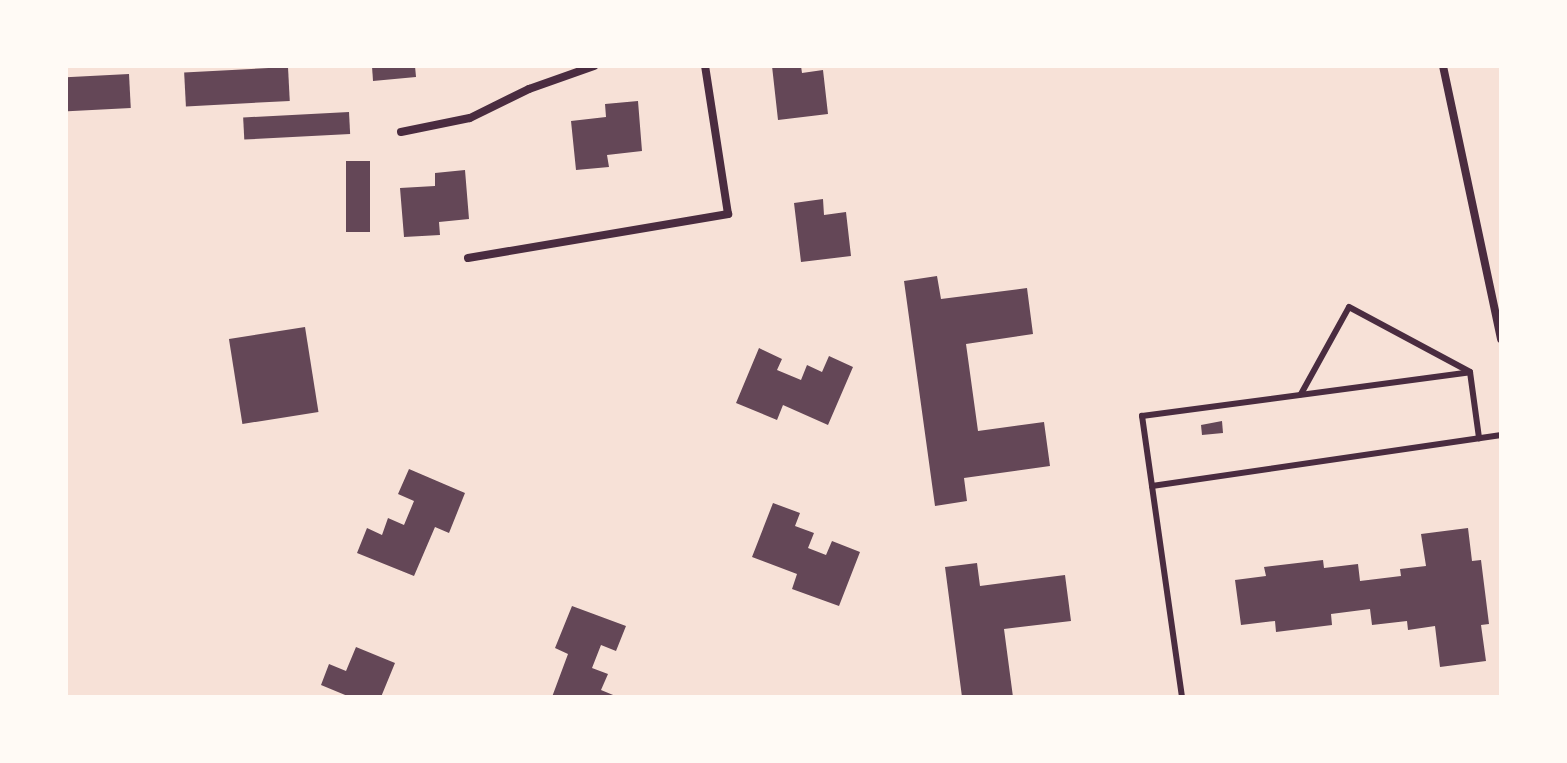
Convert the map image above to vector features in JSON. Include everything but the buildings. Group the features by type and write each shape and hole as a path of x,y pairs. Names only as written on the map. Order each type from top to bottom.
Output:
{"street":[{"path":"401,132 470,118 529,89 594,66"},
{"path":"468,258 728,214 705,66"},
{"path":"1443,66 1501,339"}],"lane":[{"path":"1301,394 1349,307 1470,372"},
{"path":"1182,697 1142,416 1470,372"},
{"path":"1470,372 1479,438"},
{"path":"1152,486 1501,435"}]}
